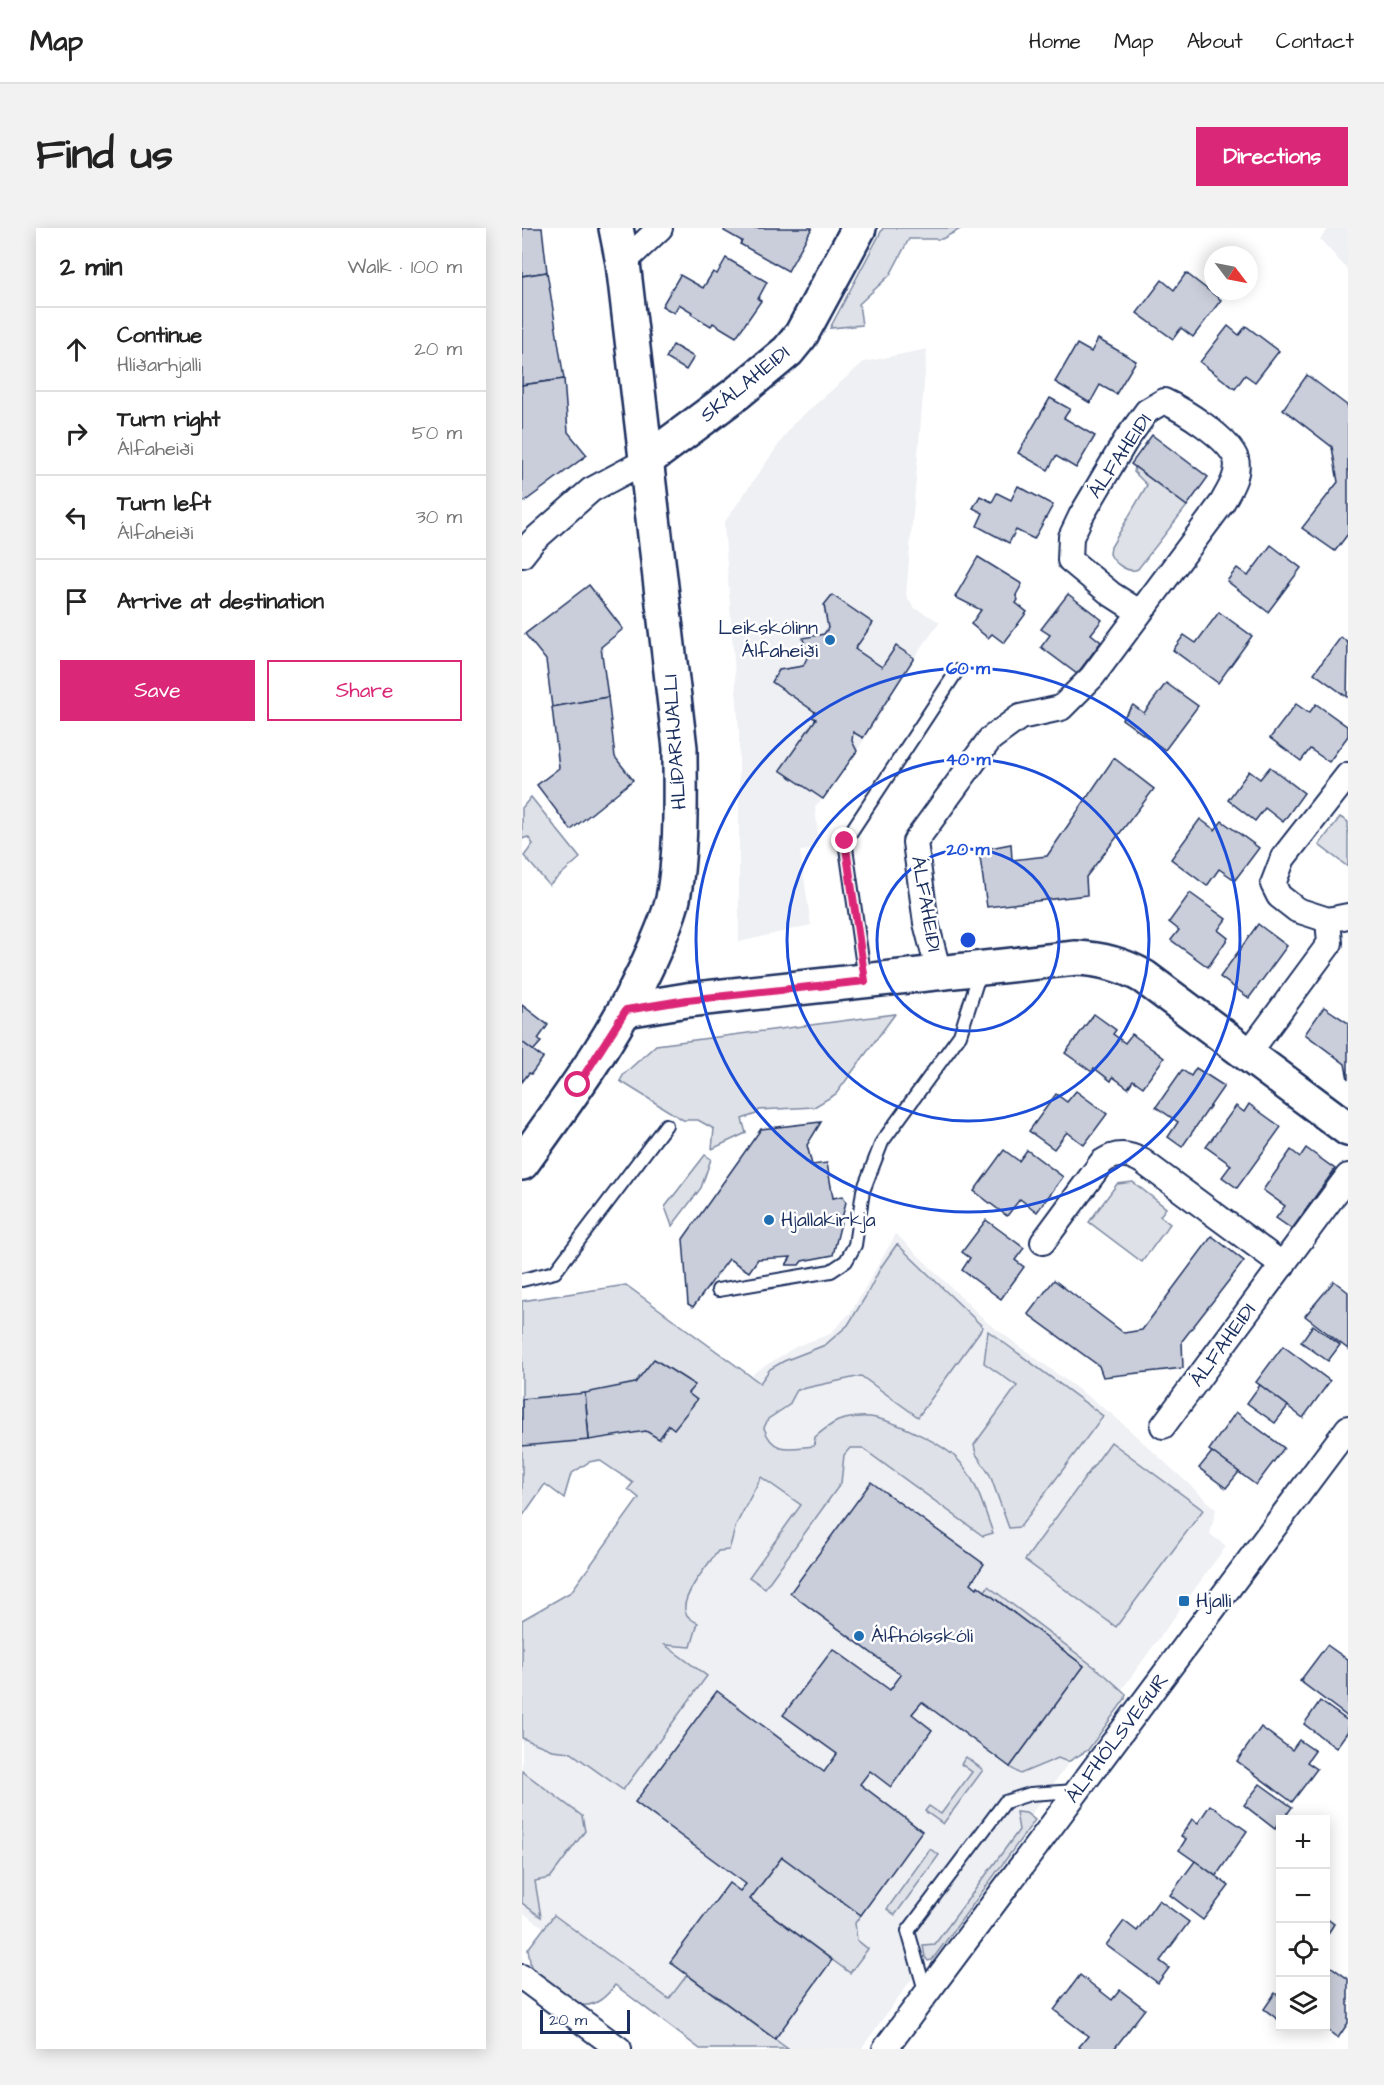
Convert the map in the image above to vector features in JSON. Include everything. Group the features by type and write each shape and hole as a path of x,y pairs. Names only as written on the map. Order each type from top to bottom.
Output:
{"street":[{"name":"HLÍÐARHJALLI","path":"522,1163 595,1061 626,1010 643,976 672,900 680,820 680,748 623,263 616,228"},
{"path":"623,263 660,228"},
{"name":"SKÁLAHEIÐI","path":"647,460 736,394 788,351 801,335 859,228"},
{"name":"ÁLFAHEIÐI","path":"939,973 926,923 915,842 990,739 1020,717 1061,708 1092,677 1222,503 1234,480 1236,461 1230,447 1187,412 1164,401 1147,411 1126,440 1071,537 1070,560 1111,594 1140,612"},
{"path":"522,555 533,541 591,490 647,460"},
{"path":"1248,1054 1330,943 1338,918 1297,910 1279,896 1273,884 1283,858 1348,775"},
{"name":"ÁLFAHEIÐI","path":"626,1010 687,1000 1076,958 1096,959 1114,963 1144,977 1348,1129"},
{"path":"1043,1242 1102,1162 1111,1156 1121,1154 1142,1161 1283,1265"},
{"name":"ÁLFAHEIÐI","path":"1163,1426 1348,1176"},
{"name":"ÁLFHÓLSVEGUR","path":"885,2049 1348,1428"},
{"path":"522,1977 619,2049"}],"lane":[{"path":"865,981 845,841 957,671"},
{"path":"718,1290 831,1271 846,1261 855,1245 863,1191 882,1142 960,1035 982,968"},
{"path":"522,1280 555,1272 666,1125"},
{"path":"926,1994 908,1931 1005,1802 1030,1794 1077,1791"}],"shaded area":[{"path":"883,228 962,228 942,239 909,239 890,275 859,304 862,325 830,328"},
{"path":"1329,228 1348,228 1348,270 1320,239"},
{"name":"Leikskólinn Álfaheiði","path":"927,349 906,595 913,607 940,622 914,658 857,751 823,799 815,806 818,834 811,850 800,851 811,925 739,942 739,731 724,523 793,424 864,362"},
{"path":"1135,467 1187,506 1138,569 1130,570 1122,567 1110,554 1111,547 1147,485 1134,472"},
{"path":"531,797 580,858 549,885 524,856 533,844 528,837 522,839 522,808"},
{"path":"1340,817 1348,822 1348,867 1319,845"},
{"path":"895,1014 836,1094 814,1107 759,1110 756,1114 742,1119 746,1133 712,1149 714,1129 698,1120 683,1120 620,1081 624,1074 656,1045"},
{"path":"705,1155 711,1159 701,1188 672,1226 665,1207"},
{"path":"1133,1182 1166,1208 1160,1216 1170,1224 1142,1262 1089,1222 1117,1184"},
{"name":"Álfhólsskóli","path":"896,1234 988,1323 1112,1414 1216,1509 1210,1534 1226,1546 861,2049 714,2049 522,1912 522,1656 755,1372 797,1346 830,1334 851,1312"},
{"path":"897,1244 983,1327 918,1417 861,1376 797,1390 789,1405 768,1419 764,1428 772,1442 784,1448 814,1446 815,1437 826,1428 838,1421 854,1418 880,1419 918,1434 943,1448 960,1462 980,1496 993,1533 983,1536 862,1448 850,1448 844,1455 841,1483 765,1588 749,1577 801,1505 761,1477 736,1525 729,1550 718,1551 697,1579 688,1596 685,1610 690,1618 698,1623 691,1647 665,1645 707,1676 623,1790 570,1752 552,1750 522,1738 522,1620 571,1592 639,1498 628,1489 633,1483 599,1460 589,1462 571,1474 564,1498 545,1484 522,1517 522,1301 626,1285 760,1383 770,1369 825,1345 848,1325"},
{"path":"988,1331 1103,1416 1020,1527 1009,1528 990,1475 976,1454 974,1445 1017,1386 984,1363"},
{"path":"1111,1442 1203,1510 1116,1627 1025,1560"},
{"path":"988,1586 1105,1675 1126,1694 1125,1699 1088,1750 1068,1762 1058,1758 1020,1774 1010,1767 1084,1666 985,1591"},
{"path":"966,1757 983,1770 943,1824 925,1811 929,1806 941,1814 972,1772 961,1764"},
{"path":"522,1771 582,1816 585,1831 550,1878 535,1881 541,1917 522,1903"},
{"path":"1016,1812 1026,1813 1035,1820 932,1960 928,1961 923,1945 935,1944 1019,1830"},
{"path":"930,1849 939,1855 895,1915 887,1909"},
{"path":"782,1857 861,1915 855,1923 857,1940 868,1949 850,1973 750,1899"},
{"path":"554,1915 669,1999 687,1975 788,2049 700,2049 615,1985 595,2003 584,2005 574,2002 531,1968 528,1949"}],"building":[{"path":"522,228 542,228 547,272 522,276"},
{"path":"725,228 812,228 788,271 740,244 742,241 724,231"},
{"path":"726,258 767,282 758,299 761,301 736,337 713,323 711,326 679,304 674,313 662,306 680,275 703,288 713,272 717,274"},
{"path":"547,272 564,379 522,385 522,276"},
{"path":"1186,273 1204,287 1204,300 1221,300 1193,337 1181,328 1173,339 1137,313 1162,280 1174,290"},
{"path":"1228,326 1239,335 1246,326 1279,351 1255,382 1245,375 1235,389 1200,362"},
{"path":"1098,339 1136,361 1116,394 1100,385 1090,403 1055,382 1077,344 1091,352"},
{"path":"673,345 694,357 686,370 666,358"},
{"path":"1307,375 1348,406 1348,534 1335,551 1302,528 1338,482 1332,447 1283,409"},
{"path":"564,379 568,432 587,455 524,502 522,499 522,385"},
{"path":"1050,398 1070,409 1064,418 1095,436 1076,468 1056,456 1048,470 1018,453"},
{"path":"1152,435 1208,477 1187,506 1131,464"},
{"path":"1018,486 1053,505 1034,539 1016,530 1009,543 977,526 983,513 973,508 980,496 992,502 997,493 1011,500"},
{"path":"1271,545 1301,568 1268,612 1227,581 1237,568 1248,576"},
{"path":"978,557 1022,584 1016,595 1018,600 1016,603 1027,612 1004,643 992,634 988,638 971,624 981,610 955,597"},
{"path":"589,585 623,629 601,647 608,697 552,707 546,660 525,634"},
{"path":"1068,594 1102,620 1091,634 1101,642 1077,674 1041,647 1050,635 1041,629"},
{"path":"832,595 873,623 855,649 882,667 896,646 914,658 863,738 853,732 852,741 857,751 823,799 780,770 816,719 812,717 815,712 772,682 779,670 803,666 807,658 803,638 824,634 828,628 824,605"},
{"path":"1219,612 1252,636 1218,683 1173,650 1184,635 1196,643"},
{"path":"1341,637 1348,643 1347,697 1314,673"},
{"path":"1166,683 1198,706 1165,750 1122,719 1133,705 1144,713"},
{"path":"608,697 615,757 633,780 571,830 537,785 559,768 552,707"},
{"path":"1296,704 1309,713 1316,704 1348,727 1348,736 1329,762 1310,749 1301,761 1270,738"},
{"path":"1114,758 1154,789 1086,877 1087,895 987,907 979,850 1011,844 1012,860 1047,856"},
{"path":"1270,767 1304,793 1283,822 1265,808 1255,821 1228,800 1249,771 1260,779"},
{"path":"1200,819 1215,830 1222,821 1259,848 1235,880 1219,869 1207,886 1171,859"},
{"path":"1190,893 1226,919 1218,930 1228,938 1208,967 1171,940 1179,930 1169,922"},
{"path":"1258,924 1287,946 1249,998 1220,977"},
{"path":"522,1005 548,1025 538,1039 541,1042 533,1051 522,1042"},
{"path":"1324,1007 1348,1023 1348,1079 1345,1064 1305,1034"},
{"path":"1094,1014 1116,1030 1113,1034 1125,1043 1132,1034 1164,1058 1143,1087 1133,1080 1128,1088 1113,1077 1111,1081 1094,1068 1092,1072 1065,1053"},
{"path":"522,1042 543,1058 522,1082"},
{"path":"1196,1068 1224,1086 1182,1147 1168,1137 1178,1122 1156,1107 1182,1070 1191,1076"},
{"path":"1076,1091 1107,1114 1084,1145 1067,1132 1054,1149 1029,1131 1056,1094 1067,1102"},
{"path":"1249,1104 1281,1127 1237,1188 1222,1177 1231,1165 1206,1147 1236,1106 1244,1112"},
{"name":"Hjallakirkja","path":"821,1122 807,1145 812,1165 827,1163 833,1198 843,1196 846,1202 833,1255 802,1261 799,1265 786,1265 791,1257 758,1259 749,1272 729,1259 693,1307 688,1304 683,1239 761,1129"},
{"path":"1306,1148 1335,1169 1292,1229 1276,1218 1285,1206 1263,1190 1291,1150 1300,1157"},
{"path":"1004,1150 1019,1161 1027,1150 1063,1177 1037,1212 1020,1199 1007,1216 974,1191"},
{"path":"986,1220 1024,1248 1015,1260 1024,1267 1001,1299 962,1270 970,1258 962,1252"},
{"path":"1212,1236 1244,1261 1182,1341 1183,1368 1103,1377 1099,1366 1028,1314 1054,1280 1124,1333 1142,1330"},
{"path":"1334,1281 1348,1292 1348,1349 1305,1316"},
{"path":"1313,1325 1340,1345 1328,1361 1301,1342"},
{"path":"1283,1346 1330,1381 1303,1418 1256,1382"},
{"path":"654,1359 695,1385 688,1393 697,1400 674,1429 669,1425 659,1439 646,1431 589,1440 585,1393 635,1383"},
{"path":"1260,1385 1288,1406 1275,1423 1247,1403"},
{"path":"585,1393 589,1440 522,1446 522,1399"},
{"path":"1236,1412 1284,1448 1256,1485 1209,1450"},
{"path":"1212,1452 1239,1472 1226,1488 1199,1468"},
{"path":"871,1482 984,1564 971,1583 1084,1666 1010,1767 922,1702 912,1714 932,1730 891,1787 870,1771 860,1784 922,1831 861,1915 782,1857 750,1899 832,1960 775,2039 670,1962 729,1883 740,1891 746,1884 635,1802 717,1691 824,1772 837,1754 783,1715 833,1649 890,1690 901,1675 790,1593"},
{"path":"1327,1645 1348,1660 1348,1717 1300,1681"},
{"path":"1320,1701 1348,1721 1348,1731 1336,1748 1304,1724"},
{"path":"1261,1727 1292,1750 1299,1740 1315,1751 1307,1762 1317,1769 1292,1802 1237,1761"},
{"path":"1260,1784 1292,1807 1286,1815 1276,1815 1275,1829 1244,1805"},
{"path":"1210,1805 1247,1831 1216,1876 1179,1850 1186,1839 1181,1836 1192,1819 1198,1823"},
{"path":"1195,1861 1229,1886 1203,1920 1170,1895"},
{"path":"1159,1900 1189,1922 1160,1961 1169,1968 1158,1983 1106,1945 1124,1921 1137,1931"},
{"path":"1330,1966 1348,1979 1348,2023 1338,2038 1329,2031"},
{"path":"1080,1975 1112,2000 1120,1990 1145,2009 1114,2049 1081,2049 1079,2047 1088,2036 1054,2010"},
{"path":"1275,1993 1276,2018 1264,2009"}],"place":[{"name":"Leikskólinn Álfaheiði","path":"830,640"},
{"name":"Hjallakirkja","path":"769,1220"},
{"name":"Hjalli","path":"1184,1601"},
{"name":"Álfhólsskóli","path":"859,1636"}],"route":[{"path":"578,1085 626,1010 687,1000 865,981 845,841"}]}
